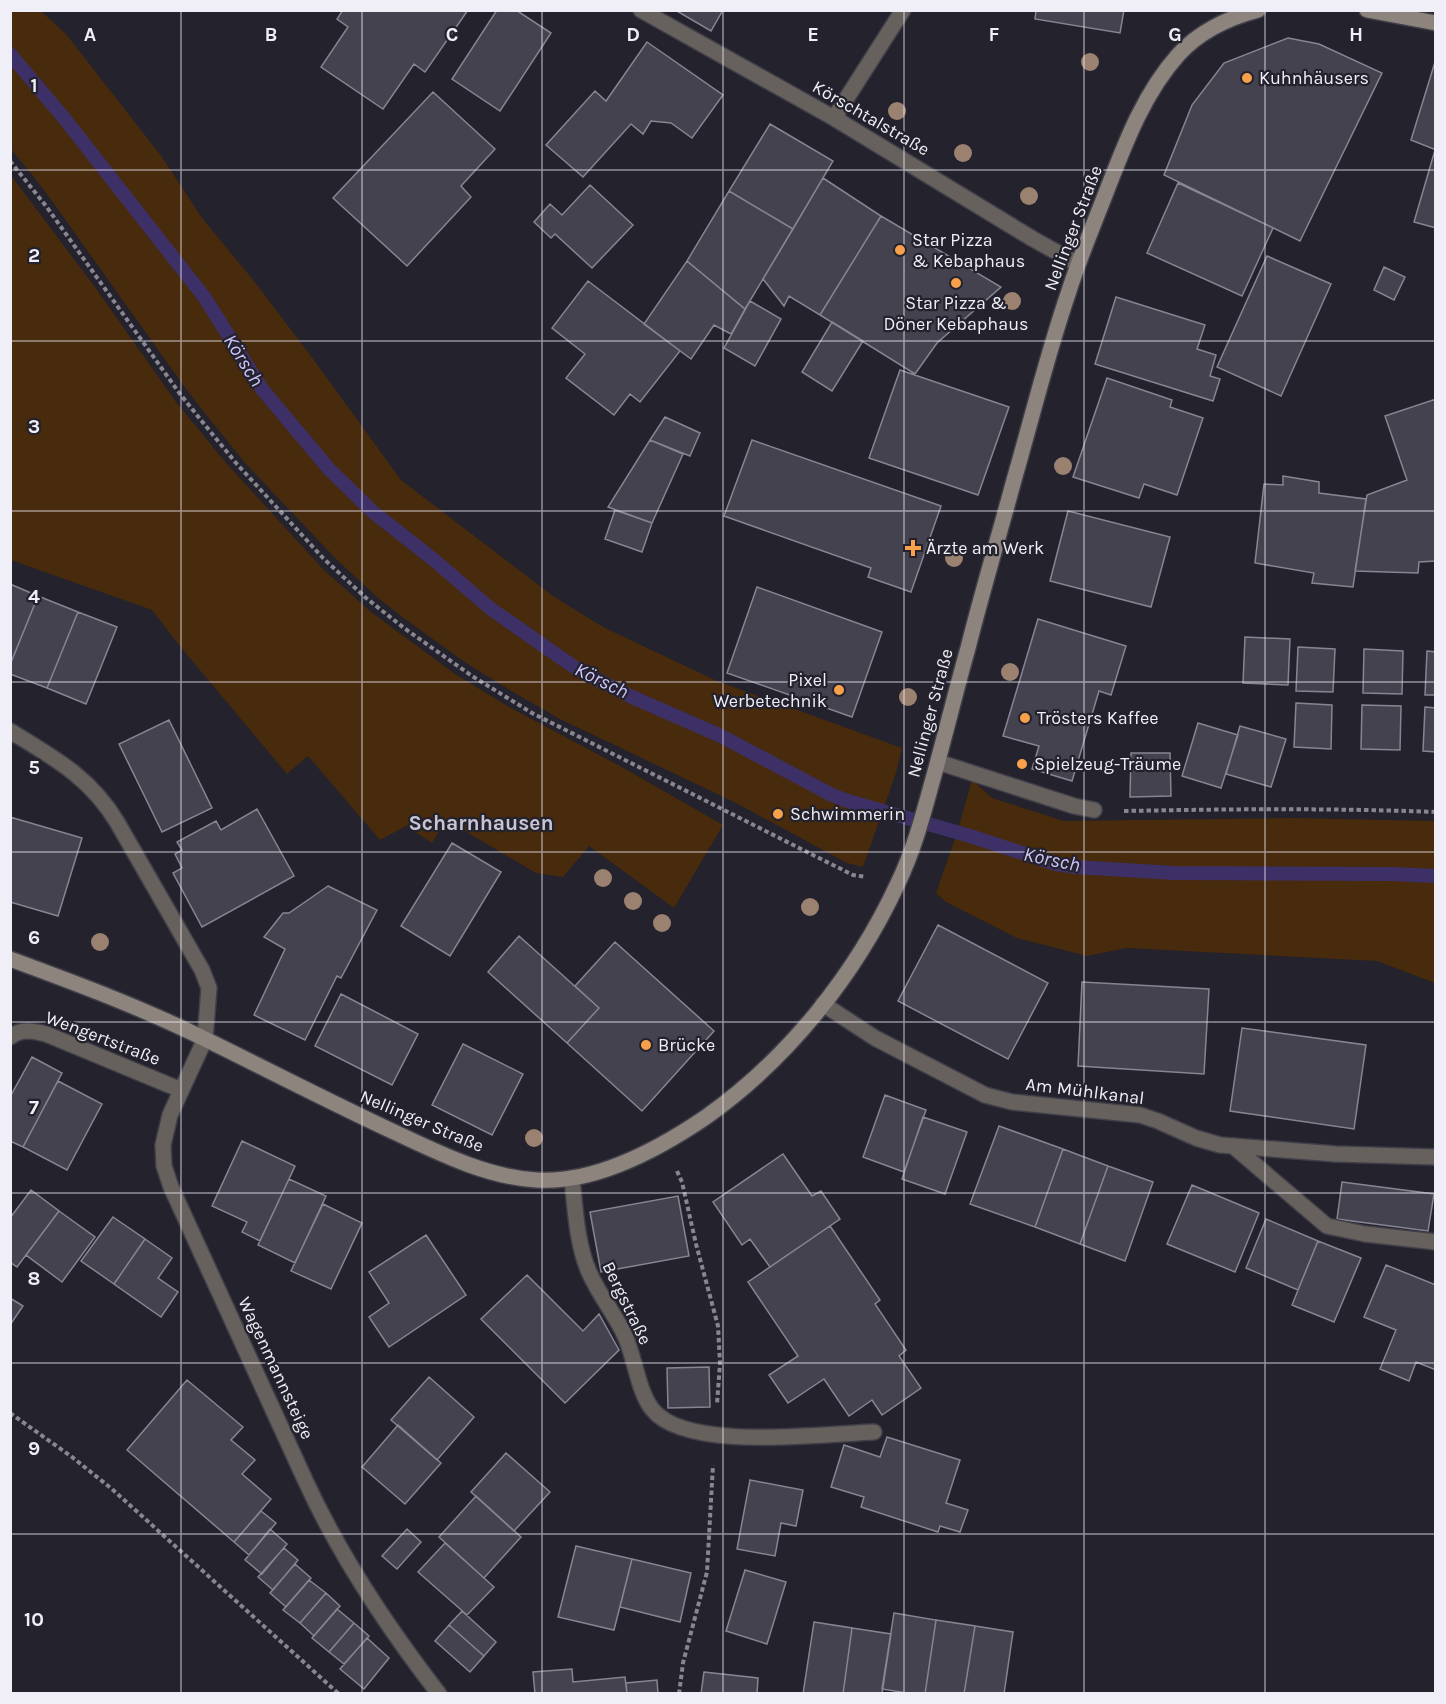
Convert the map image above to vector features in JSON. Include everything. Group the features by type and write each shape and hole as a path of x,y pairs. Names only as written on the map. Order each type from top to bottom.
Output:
{"main road":[{"name":"Nellinger Straße","path":"10,959 104,994 205,1039 347,1110 458,1160 528,1180 557,1180 593,1173 637,1156 691,1127 719,1107 783,1050 823,1004 858,956 898,883 918,831 938,762 976,616 1068,292 1111,181 1141,112 1157,84 1176,58 1193,40 1222,16 1258,10"},
{"path":"1367,10 1436,23"}],"street":[{"name":"Körschtalstraße","path":"641,10 834,118 1078,264"},
{"path":"834,118 903,10"},
{"path":"10,731 68,767 93,790 110,810 208,982 205,1039"},
{"path":"938,762 1074,806 1094,810"},
{"name":"Am Mühlkanal","path":"823,1004 884,1044 985,1095 1012,1102 1140,1115 1202,1140 1233,1146 1336,1154 1436,1157"},
{"name":"Wengertstraße","path":"10,1037 26,1031 46,1034 181,1090"},
{"name":"Wagenmannsteige","path":"205,1039 166,1125 163,1145 164,1166 171,1186 320,1512 343,1554 391,1630 439,1694"},
{"path":"1233,1146 1327,1226 1365,1234 1436,1242"},
{"name":"Bergstraße","path":"572,1178 577,1221 587,1267 625,1336 648,1403 659,1416 690,1431 715,1435 774,1438 874,1432"}],"path":[{"path":"10,161 46,206 208,430 323,558 366,598 471,676 532,712 843,870 898,883"},
{"path":"1094,810 1113,812 1329,808 1436,812"},
{"path":"679,1694 683,1663 707,1572 720,1363 719,1336 713,1306 682,1182"},
{"path":"10,1413 112,1489 339,1694"}],"shaded area":[{"path":"10,11 41,11 66,34 162,157 202,218 311,356 401,480 553,596 603,627 717,681 902,748 896,773 863,867 847,863 736,803 560,719 513,692 466,663 405,619 336,559 246,464 212,422 42,187 11,149"},
{"path":"10,174 95,287 176,402 226,463 324,570 371,612 455,674 509,707 620,766 723,825 674,908 589,846 563,877 536,873 446,820 432,843 406,826 380,840 308,756 287,774 152,610 11,560"},
{"path":"972,780 992,798 1064,821 1294,818 1435,821 1435,983 1377,961 1126,948 1087,956 1017,938 946,902 936,893"}],"building":[{"path":"343,10 468,10 425,72 414,64 383,109 321,67 348,27 337,19"},
{"path":"497,10 516,10 551,33 500,111 452,79"},
{"path":"675,10 723,10 711,31"},
{"path":"1036,10 1124,10 1120,33 1035,19"},
{"path":"1288,38 1319,44 1382,73 1300,241 1164,175 1192,105 1224,63"},
{"path":"647,42 723,95 692,138 671,123 651,121 643,134 631,124 583,177 546,145 595,91 606,101"},
{"path":"1436,62 1436,150 1411,140"},
{"path":"433,92 495,149 461,186 471,197 407,266 333,198"},
{"path":"770,124 833,161 793,229 729,191"},
{"path":"1436,150 1436,228 1414,222"},
{"path":"823,178 881,216 820,315 789,296 784,306 763,279"},
{"path":"1178,183 1273,228 1242,296 1147,253"},
{"path":"590,185 633,225 592,268 555,234 551,238 534,222 550,204 562,215"},
{"path":"729,191 793,229 745,309 687,261"},
{"path":"881,216 1001,287 937,343 915,374 820,315"},
{"path":"1267,256 1331,284 1281,396 1217,367"},
{"path":"687,261 745,309 731,334 714,325 691,359 644,324"},
{"path":"1384,267 1405,277 1394,300 1374,290"},
{"path":"588,281 680,351 640,402 630,394 614,415 566,378 585,354 552,328"},
{"path":"1116,297 1205,325 1197,349 1216,355 1210,376 1220,379 1213,401 1095,364"},
{"path":"750,301 781,319 755,366 724,348"},
{"path":"832,322 863,341 832,391 802,372"},
{"path":"900,370 1009,407 978,495 869,458"},
{"path":"1107,378 1172,400 1170,407 1203,418 1177,495 1144,484 1139,498 1073,477"},
{"path":"1436,399 1436,561 1419,562 1418,573 1355,571 1367,495 1407,480 1385,416"},
{"path":"665,417 700,433 690,456 650,440"},
{"path":"650,440 683,454 652,523 608,507"},
{"path":"752,440 941,506 911,592 868,577 871,568 724,516"},
{"path":"1283,476 1319,482 1319,493 1366,499 1353,587 1312,583 1314,573 1255,563 1264,484 1283,485"},
{"path":"615,510 652,523 642,552 605,539"},
{"path":"1068,511 1170,537 1151,607 1050,581"},
{"path":"10,584 38,596 10,665"},
{"path":"757,587 882,632 852,717 727,673"},
{"path":"38,596 78,612 47,688 10,674 10,665"},
{"path":"78,612 117,627 86,704 47,688"},
{"path":"1038,619 1126,646 1111,695 1099,691 1072,781 1032,769 1039,746 1003,736"},
{"path":"1245,637 1290,639 1288,685 1243,683"},
{"path":"1298,647 1335,649 1333,692 1296,691"},
{"path":"1364,649 1403,651 1402,694 1363,693"},
{"path":"1427,651 1436,652 1436,695 1425,695"},
{"path":"1296,703 1332,705 1331,749 1294,747"},
{"path":"1362,705 1401,706 1400,750 1361,749"},
{"path":"1425,707 1436,708 1436,752 1423,751"},
{"path":"169,720 212,808 162,832 119,744"},
{"path":"1198,723 1238,735 1221,788 1182,776"},
{"path":"1240,726 1286,739 1271,787 1226,774"},
{"path":"1131,753 1170,753 1171,796 1130,797"},
{"path":"257,809 294,876 202,927 173,873 182,868 175,854 182,850 177,842 216,821 221,830"},
{"path":"10,817 82,838 58,916 10,902"},
{"path":"452,843 501,872 450,956 401,926"},
{"path":"328,886 377,910 341,978 337,976 305,1040 254,1015 285,949 264,937 283,913 289,913"},
{"path":"938,925 1048,983 1008,1059 898,1001"},
{"path":"519,936 599,1008 567,1043 488,972"},
{"path":"615,942 714,1031 642,1111 567,1043 599,1008 575,986"},
{"path":"1082,982 1209,989 1204,1074 1078,1066"},
{"path":"341,994 418,1034 392,1085 315,1046"},
{"path":"1242,1028 1366,1045 1354,1129 1230,1111"},
{"path":"463,1044 523,1074 492,1135 432,1105"},
{"path":"32,1057 62,1073 23,1147 10,1141 10,1097"},
{"path":"58,1081 102,1104 67,1170 23,1147"},
{"path":"885,1095 926,1110 904,1172 863,1157"},
{"path":"923,1117 967,1132 945,1194 902,1179"},
{"path":"999,1126 1063,1149 1035,1227 970,1204"},
{"path":"242,1141 295,1166 260,1241 242,1232 247,1222 212,1206"},
{"path":"1063,1149 1108,1166 1080,1244 1035,1227"},
{"path":"783,1154 812,1196 821,1191 840,1219 770,1267 750,1239 742,1245 713,1202"},
{"path":"1108,1166 1153,1182 1125,1261 1080,1244"},
{"path":"289,1179 326,1196 295,1263 258,1245"},
{"path":"1342,1182 1434,1194 1428,1231 1337,1219"},
{"path":"1192,1185 1259,1213 1235,1272 1167,1244"},
{"path":"31,1190 59,1211 17,1267 10,1262 10,1218"},
{"path":"678,1196 689,1256 601,1272 590,1212"},
{"path":"323,1204 362,1223 331,1289 291,1271"},
{"path":"59,1211 95,1237 62,1282 26,1255"},
{"path":"113,1217 145,1239 114,1284 81,1261"},
{"path":"1266,1219 1318,1241 1298,1290 1246,1268"},
{"path":"830,1226 880,1300 875,1304 906,1350 899,1356 921,1388 882,1415 872,1400 849,1416 824,1379 788,1403 769,1375 798,1356 748,1282"},
{"path":"426,1235 466,1295 389,1347 369,1317 389,1303 369,1272"},
{"path":"145,1239 172,1258 158,1278 178,1292 161,1317 114,1284"},
{"path":"1318,1241 1361,1258 1334,1322 1292,1305"},
{"path":"1386,1265 1436,1285 1436,1370 1416,1362 1409,1381 1380,1369 1396,1330 1364,1317"},
{"path":"527,1275 583,1331 599,1314 619,1350 565,1403 481,1319"},
{"path":"10,1298 23,1306 10,1325"},
{"path":"709,1367 710,1407 668,1408 667,1368"},
{"path":"429,1377 474,1417 437,1460 391,1420"},
{"path":"187,1380 243,1427 231,1440 255,1460 242,1474 271,1499 234,1542 127,1450"},
{"path":"398,1425 441,1463 405,1504 362,1467"},
{"path":"887,1437 960,1460 946,1503 968,1510 960,1532 940,1526 938,1532 861,1507 864,1497 831,1487 844,1445 880,1457"},
{"path":"506,1453 550,1492 514,1531 471,1492"},
{"path":"750,1480 803,1490 796,1526 781,1523 775,1556 737,1549"},
{"path":"476,1496 521,1537 484,1578 439,1537"},
{"path":"261,1511 276,1523 249,1555 234,1542"},
{"path":"270,1529 287,1544 262,1574 245,1560"},
{"path":"407,1529 421,1542 397,1569 382,1556"},
{"path":"445,1543 494,1587 467,1615 418,1572"},
{"path":"576,1546 632,1559 614,1630 558,1617"},
{"path":"284,1548 298,1560 273,1590 258,1577"},
{"path":"632,1559 691,1573 680,1622 620,1607"},
{"path":"295,1564 311,1578 286,1607 270,1593"},
{"path":"745,1570 786,1582 767,1644 726,1631"},
{"path":"309,1580 326,1593 300,1623 283,1610"},
{"path":"326,1593 340,1606 314,1636 300,1623"},
{"path":"337,1609 354,1623 329,1652 312,1638"},
{"path":"462,1611 496,1642 484,1656 449,1625"},
{"path":"894,1613 936,1620 925,1694 882,1689"},
{"path":"936,1620 975,1626 964,1694 925,1694"},
{"path":"814,1622 852,1628 843,1694 803,1694"},
{"path":"354,1623 369,1636 344,1664 329,1652"},
{"path":"449,1625 484,1656 470,1672 435,1641"},
{"path":"975,1626 1013,1632 1004,1694 964,1694"},
{"path":"852,1628 891,1634 882,1694 843,1694"},
{"path":"367,1638 389,1658 364,1689 340,1669"},
{"path":"572,1669 573,1682 625,1677 627,1694 535,1694 533,1672"},
{"path":"704,1672 758,1678 757,1694 701,1694"},
{"path":"657,1680 658,1694 627,1694 626,1683"}],"waterway":[{"name":"Körsch","path":"10,54 64,118 205,298 262,389 329,469 373,512 491,609 577,669 632,697 721,736 832,795 1056,864 1174,873 1436,876"}],"place":[{"name":"Kuhnhäusers","path":"1247,78"},
{"name":"Star Pizza & Kebaphaus","path":"900,250"},
{"name":"Star Pizza & Döner Kebaphaus","path":"956,283"},
{"name":"Ärzte am Werk","path":"913,548"},
{"name":"Pixel Werbetechnik","path":"839,690"},
{"name":"Trösters Kaffee","path":"1025,718"},
{"name":"Spielzeug-Träume","path":"1022,764"},
{"name":"Schwimmerin","path":"778,814"},
{"name":"Brücke","path":"646,1045"}],"district":[{"name":"Scharnhausen","path":"481,823"}]}
